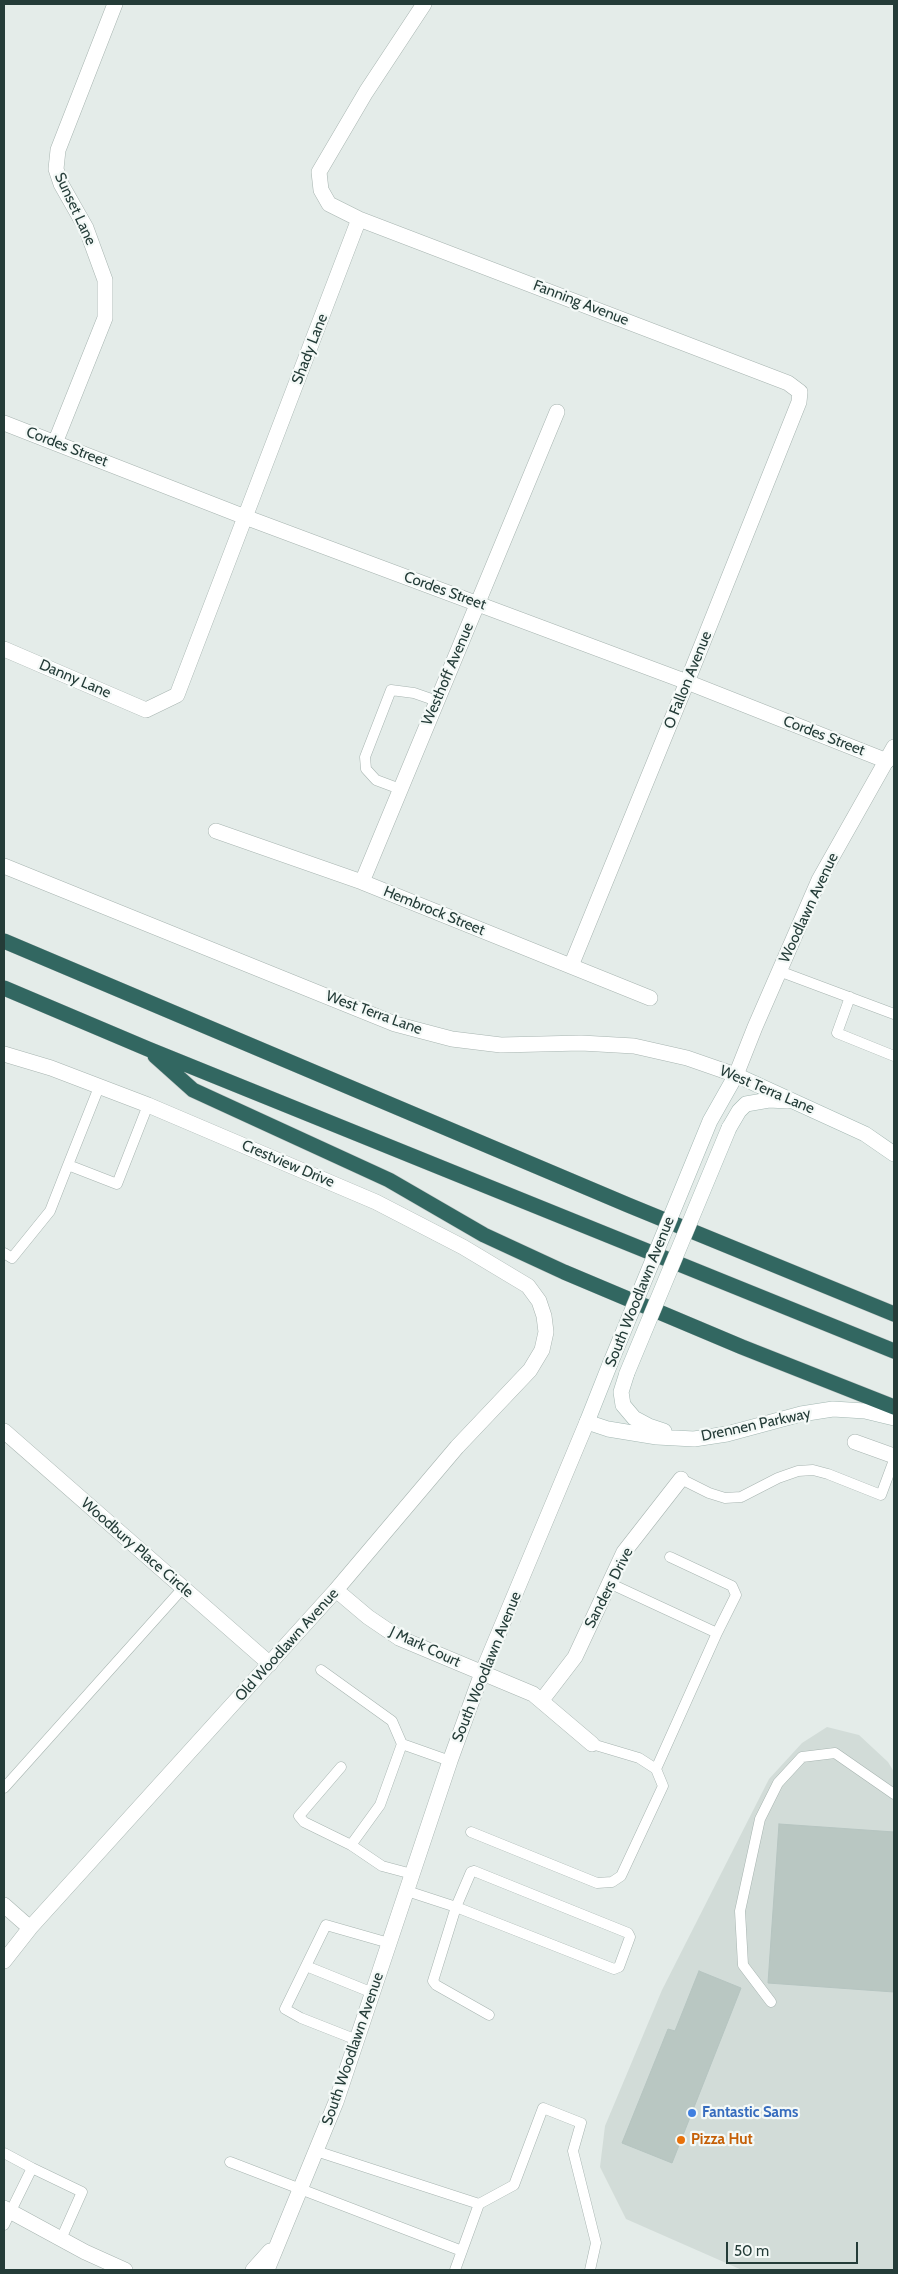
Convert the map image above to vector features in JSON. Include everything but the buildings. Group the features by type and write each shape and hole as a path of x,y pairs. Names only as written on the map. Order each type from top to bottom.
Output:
{"highway":[{"path":"4,941 628,1205 894,1314"},
{"path":"4,988 148,1049 894,1351"},
{"path":"148,1049 193,1090 389,1180 484,1235 600,1287 894,1407"}],"street":[{"name":"Sunset Lane","path":"55,443 105,318 105,280 86,228 61,184 56,169 58,150 115,4"},
{"path":"359,219 329,204 321,190 319,172 366,92 424,4"},
{"name":"Fanning Avenue","path":"359,219 788,383 800,392"},
{"name":"Shady Lane","path":"146,710 177,695 359,219"},
{"name":"O Fallon Avenue","path":"571,966 687,682 795,411 800,392"},
{"name":"Westhoff Avenue","path":"362,882 558,412"},
{"name":"Cordes Street","path":"4,423 245,516 687,682 887,761"},
{"name":"Danny Lane","path":"4,649 146,710"},
{"name":"Woodlawn Avenue","path":"736,1075 779,971 820,880 894,747"},
{"name":"Hembrock Street","path":"216,831 362,882 650,998"},
{"name":"West Terra Lane","path":"4,866 395,1024 452,1039 501,1045 581,1043 634,1046 687,1058 736,1075 799,1102 865,1134 894,1154"},
{"name":"Crestview Drive","path":"4,1054 51,1068 148,1105 368,1198 463,1247 528,1286 539,1301 544,1316"},
{"name":"South Woodlawn Avenue","path":"267,2270 336,2102 450,1761 482,1673 710,1121 736,1075"},
{"path":"694,1439 648,1426 634,1418 623,1405 621,1392 729,1128 739,1111 754,1101 799,1102"},
{"name":"Old Woodlawn Avenue","path":"4,1961 30,1928 336,1590 458,1447 530,1370 542,1350 546,1332 544,1316"},
{"name":"Drennen Parkway","path":"587,1422 608,1429 694,1439 727,1434 793,1416 833,1409 865,1410 894,1418"},
{"name":"Woodbury Place Circle","path":"4,1431 270,1664"},
{"path":"855,1442 894,1456"},
{"name":"Sanders Drive","path":"542,1700 575,1657 624,1552 681,1479"},
{"name":"J Mark Court","path":"336,1590 368,1617 399,1638 542,1700 592,1744"},
{"path":"4,1905 30,1928"},
{"path":"7,2210 125,2270"},
{"path":"253,2270 279,2241"},
{"path":"278,2270 279,2241"}],"lane":[{"path":"400,789 376,780 366,769 366,757 391,690 414,693 436,701"},
{"path":"779,971 894,1014"},
{"path":"850,997 837,1033 894,1056"},
{"path":"4,1253 12,1258 50,1211 99,1087"},
{"path":"68,1165 117,1184 148,1105"},
{"path":"681,1479 709,1493 725,1498 741,1497 778,1478 798,1471 813,1470 881,1495 894,1460"},
{"path":"656,1769 736,1595 732,1586 670,1556"},
{"path":"610,1583 717,1633"},
{"path":"4,1788 183,1588"},
{"path":"321,1670 392,1721 402,1744 380,1805 351,1845"},
{"path":"402,1744 450,1761"},
{"path":"471,1832 597,1883 612,1882 621,1876 663,1786 656,1769 639,1758 592,1744"},
{"path":"771,2002 743,1965 740,1911 760,1819 778,1784 802,1756 835,1753 894,1794"},
{"path":"341,1767 299,1816 304,1822 351,1845 382,1866 412,1874"},
{"path":"407,1891 456,1907 614,1969 619,1967 630,1938 628,1933 474,1871 471,1872 456,1907 433,1982 489,2015"},
{"path":"357,2040 301,2018 285,2009 326,1925 389,1943"},
{"path":"306,1966 373,1993"},
{"path":"455,2270 479,2204 514,2185 544,2108 581,2123 573,2151 596,2243 590,2270"},
{"path":"316,2151 479,2204"},
{"path":"4,2153 82,2192 61,2239"},
{"path":"230,2162 462,2251"},
{"path":"4,2225 7,2210 32,2168"}],"shaded area":[{"path":"827,1727 859,1735 888,1762 894,1772 894,2270 742,2270 626,2219 600,2167 605,2126 662,1990 769,1779 802,1743"}],"place":[{"name":"Fantastic Sams","path":"692,2113"},
{"name":"Pizza Hut","path":"681,2140"}]}
